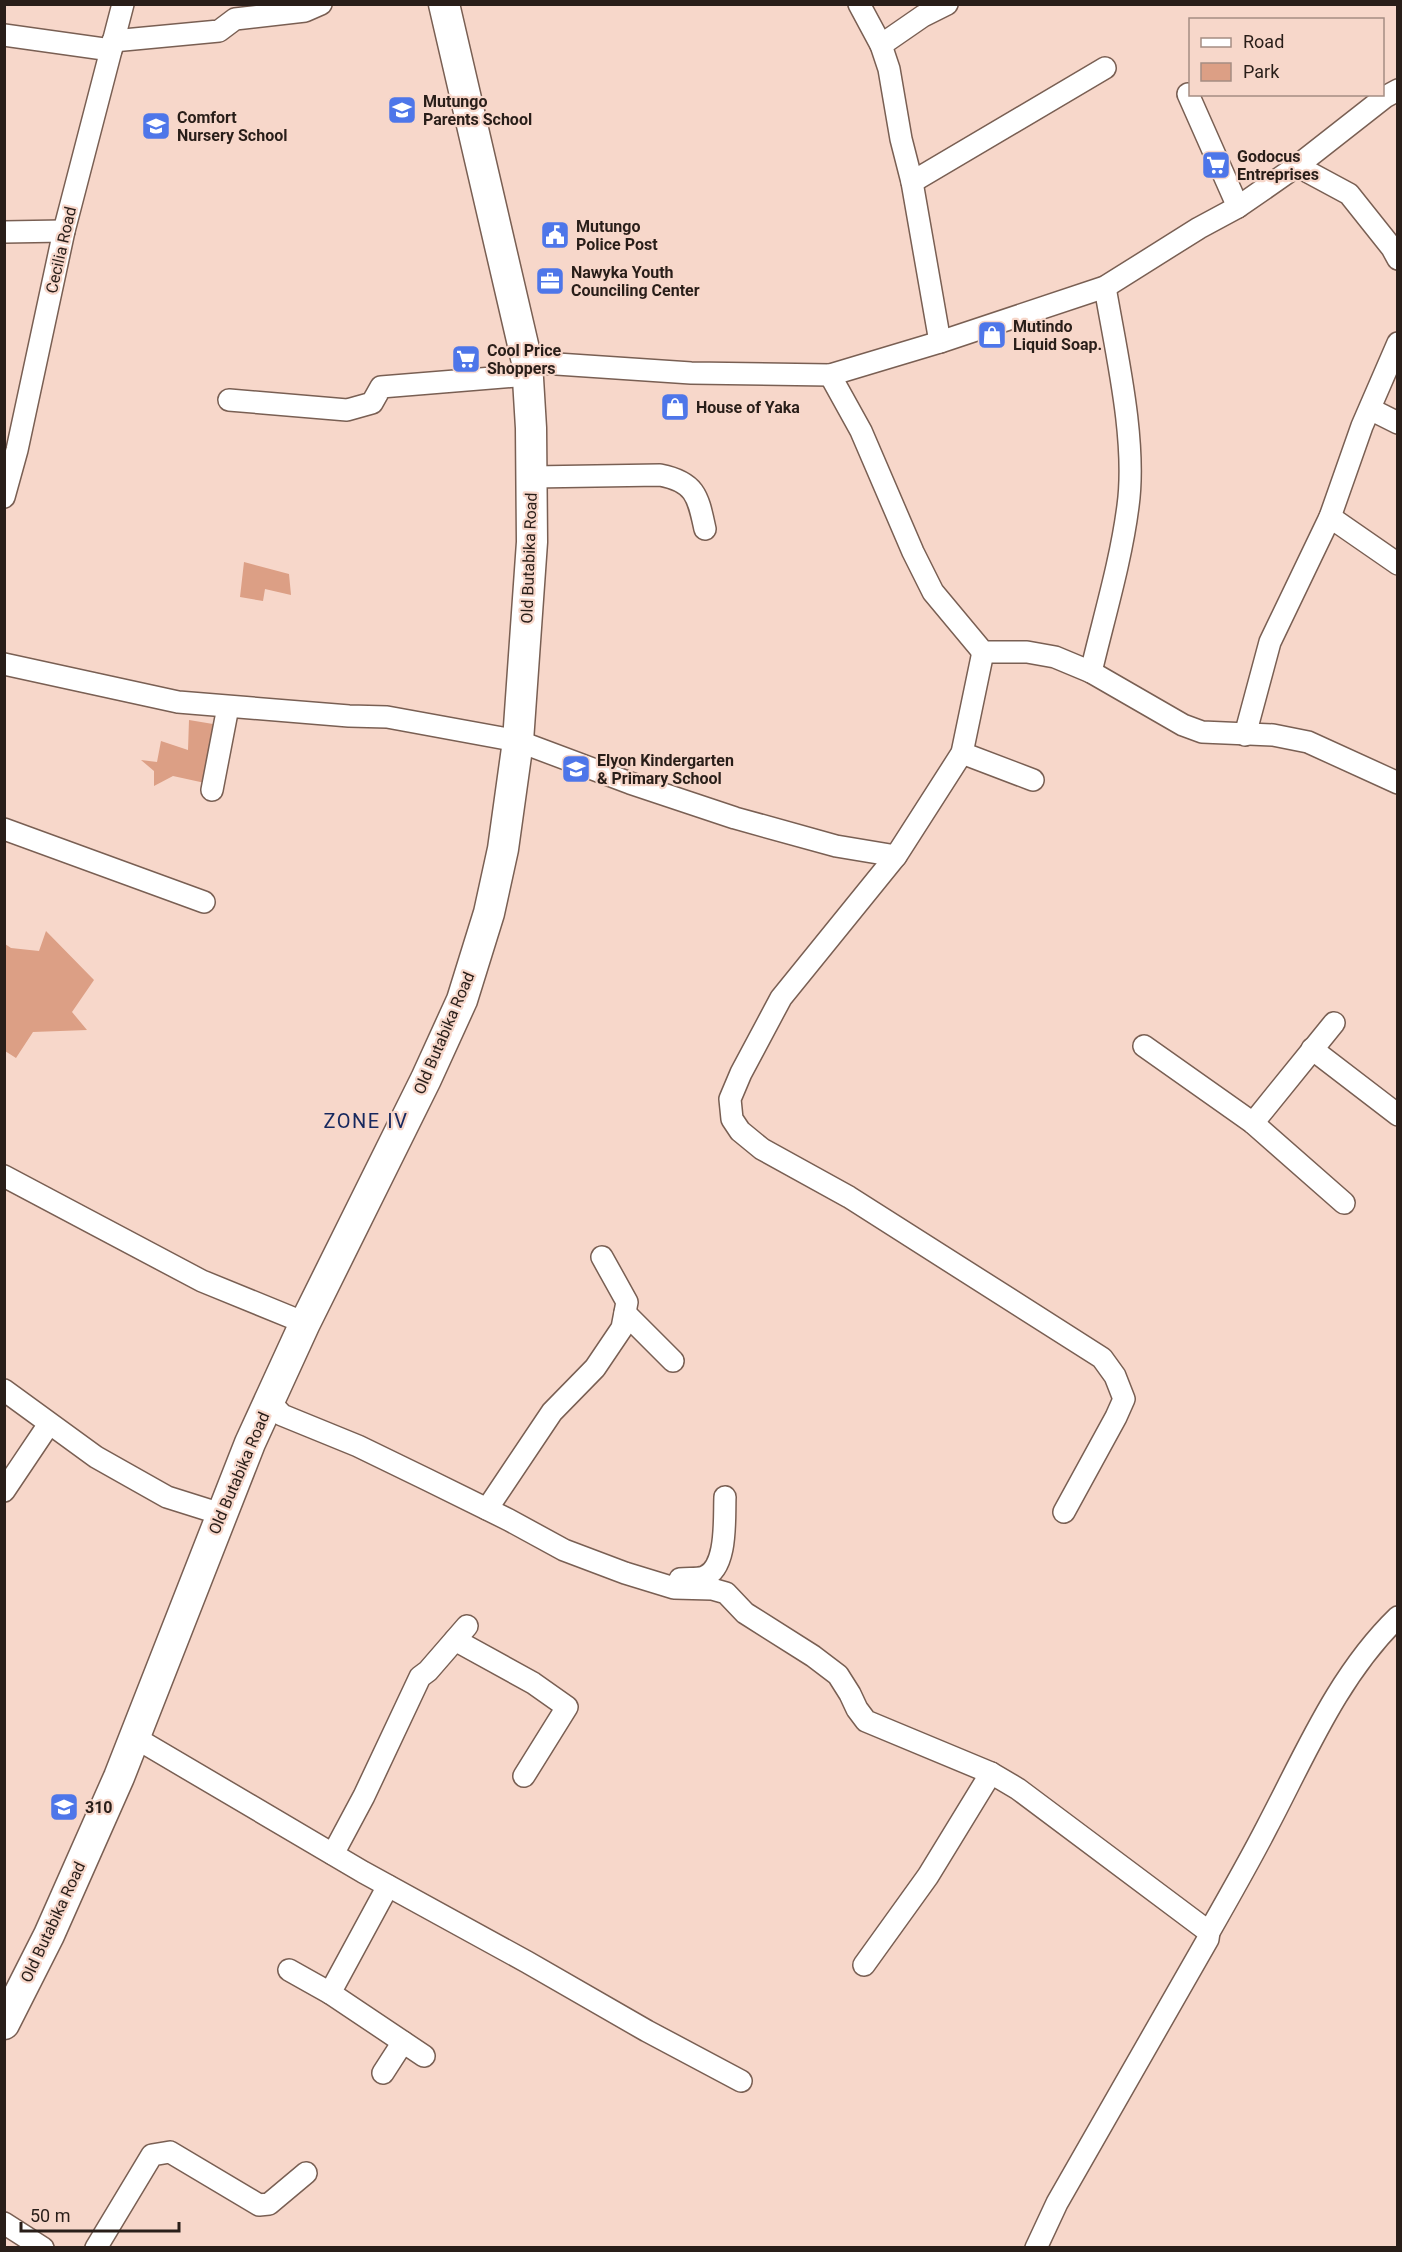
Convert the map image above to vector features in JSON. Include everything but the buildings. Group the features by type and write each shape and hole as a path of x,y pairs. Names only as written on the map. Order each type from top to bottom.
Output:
{"main road":[{"name":"Old Butabika Road","path":"4,2024 49,1935 119,1778 221,1514 269,1401 305,1323 426,1079 462,1000 489,912 503,849 518,741 532,542 528,368 444,4"}],"street":[{"name":"Cecilia Road","path":"4,497 11,449 64,231 123,4"},
{"path":"4,35 112,45 219,32 235,19 305,11 321,4"},
{"path":"859,4 881,45 889,69 901,139 912,182 940,342"},
{"path":"881,45 923,16 947,4"},
{"path":"912,182 1105,68"},
{"path":"229,399 347,410 372,403 381,387 528,368 830,375 940,342 1105,287 1199,228 1238,207 1297,166 1385,97 1398,90"},
{"path":"1188,94 1238,207"},
{"path":"1297,166 1349,194 1392,248 1398,259"},
{"path":"4,232 64,231"},
{"path":"1091,672 1128,505 1130,475 1125,403 1105,287"},
{"path":"1245,735 1270,642 1330,517 1370,409 1398,343"},
{"path":"830,375 861,431 912,552 933,592 983,652"},
{"path":"1370,409 1398,423"},
{"path":"531,477 660,475 677,478 689,486 699,504 705,529"},
{"path":"1330,517 1398,564"},
{"path":"983,652 1027,652 1055,657 1091,672 1183,725 1202,732 1273,735 1308,742 1398,783"},
{"path":"983,652 962,753 896,856 781,998 741,1073 730,1099 732,1119 740,1131 762,1149 849,1197 1102,1358 1115,1376 1124,1399 1064,1512"},
{"path":"4,664 178,702 387,717 518,741 735,819 836,846 896,856"},
{"path":"212,790 228,707"},
{"path":"962,753 1033,780"},
{"path":"4,829 204,902"},
{"path":"1253,1123 1334,1023"},
{"path":"1144,1046 1253,1123 1344,1203"},
{"path":"1312,1049 1398,1115"},
{"path":"4,1176 202,1281 305,1323"},
{"path":"487,1509 552,1412 595,1368 622,1328 627,1302 602,1257"},
{"path":"625,1313 673,1360"},
{"path":"4,1390 96,1457 167,1497 221,1514"},
{"path":"269,1401 282,1415 358,1446 487,1509 564,1550 625,1574 674,1588 726,1593 745,1613 813,1656 838,1676 866,1721 991,1773 1018,1789 1209,1932"},
{"path":"4,1491 50,1424"},
{"path":"659,1583 704,1577 714,1571 721,1557 726,1497"},
{"path":"1036,2247 1057,2203 1208,1939 1209,1932 1268,1827 1323,1721 1356,1666 1380,1634 1398,1617"},
{"path":"333,1854 364,1796 420,1677 461,1633 567,1707 524,1776"},
{"path":"134,1737 388,1886 741,2081"},
{"path":"864,1965 928,1876 991,1773"},
{"path":"330,1993 388,1886"},
{"path":"289,1970 330,1993 424,2056"},
{"path":"383,2073 403,2042"},
{"path":"96,2247 152,2155 170,2152 259,2205 269,2204 306,2173"},
{"path":"4,2223 43,2247"}],"green space":[{"path":"244,562 289,574 291,595 265,589 263,601 240,597"},
{"path":"189,720 219,725 205,783 173,776 154,786 154,771 141,760 157,762 161,741 188,750"},
{"path":"46,931 94,980 72,1012 87,1030 33,1032 16,1058 5,1051 5,944 11,948 39,951"}],"place":[{"name":"Mutungo Parents School","path":"402,110"},
{"name":"Comfort Nursery School","path":"156,126"},
{"name":"Godocus Entreprises","path":"1216,165"},
{"name":"Mutungo Police Post","path":"555,235"},
{"name":"Nawyka Youth Counciling Center","path":"550,281"},
{"name":"Mutindo Liquid Soap.","path":"992,335"},
{"name":"Cool Price Shoppers","path":"466,359"},
{"name":"House of Yaka","path":"675,407"},
{"name":"Elyon Kindergarten & Primary School","path":"576,769"},
{"name":"310","path":"64,1807"}],"district":[{"name":"ZONE IV","path":"366,1121"}]}
